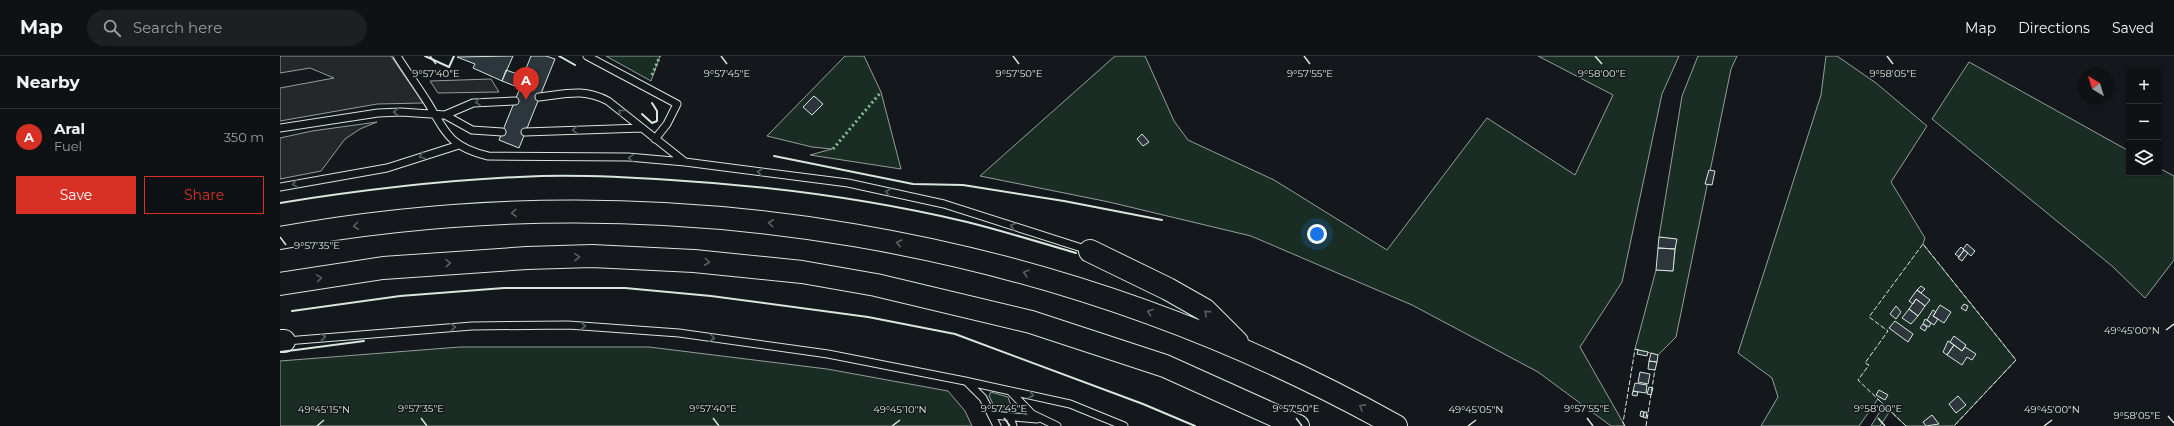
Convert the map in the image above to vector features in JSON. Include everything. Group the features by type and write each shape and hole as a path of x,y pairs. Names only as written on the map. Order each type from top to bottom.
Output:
{"highway":[{"path":"280,238 384,222 553,211 698,216 786,224 870,237 1026,273 1105,296 1245,350 1357,404 1396,426"},
{"path":"1090,251 1168,289 1205,310 1245,350"},
{"path":"280,284 383,268 527,258 592,256 694,261 802,272 876,284 1031,322 1165,366 1298,426"}],"lane":[{"path":"397,56 442,129 459,145 476,153 488,156 596,156 685,162 848,184 944,204 1090,251"},
{"path":"587,56 677,104 667,124 655,139"},
{"path":"539,97 578,92 596,95 608,101 685,162"},
{"path":"280,128 390,112 445,115 473,103 514,101"},
{"path":"445,115 472,130 502,132"},
{"path":"525,132 642,128"},
{"path":"280,187 387,168 459,145"},
{"path":"282,341 472,326 568,325 679,334 828,354 1010,390 1070,404 1124,426"},
{"path":"965,381 983,398 997,426"},
{"path":"1010,390 1025,408 1042,420 1057,426"},
{"path":"992,415 1042,420"},
{"path":"1010,417 1014,426"}],"green space":[{"path":"606,56 660,56 651,81"},
{"path":"845,56 864,56 881,92 901,169 810,155 832,149 812,147 767,136"},
{"path":"1115,56 1145,56 1174,121 1188,140 1274,180 1387,250 1487,118 1575,175 1613,95 1538,56 1679,56 1662,94 1622,282 1580,347 1625,426 1611,426 1538,372 1412,305 1251,236 1109,202 980,176"},
{"path":"1698,56 1737,56 1731,69 1676,337 1658,355 1635,349 1656,270 1673,271 1676,239 1659,237 1682,96"},
{"path":"1826,56 1837,56 1876,83 1927,126 1891,182 1925,238 1923,244 2016,360 1954,426 1906,426 1890,411 1880,426 1871,426 1884,405 1878,399 1859,426 1761,426 1778,397 1772,378 1738,353 1821,95"},
{"path":"1969,62 2126,149 2126,176 2162,176 2162,170 2174,176 2174,260 2145,298 2112,266 1932,119"},
{"path":"460,347 649,347 827,369 948,391 965,411 972,426 280,426 280,361"},
{"path":"991,392 1008,397 1011,406 1006,413 997,412 989,396"}],"shaded area":[{"path":"280,56 391,56 423,103 377,104 280,121 280,88 334,78 310,68 280,73"},
{"path":"491,79 499,92 438,93 430,81"},
{"path":"377,122 360,129 345,139 321,171 280,179 280,138 312,131"}],"building":[{"path":"513,56 502,81 473,68 475,64 457,57"},
{"path":"531,56 546,56 555,59 519,148 499,140 520,88 502,81 506,70 523,76"},
{"path":"814,96 823,104 812,115 803,107"},
{"path":"1142,134 1149,142 1143,146 1137,139"},
{"path":"1709,170 1715,171 1712,185 1705,184"},
{"path":"1659,237 1677,239 1675,249 1658,248"},
{"path":"1967,244 1975,251 1971,256 1963,249"},
{"path":"1961,247 1964,250 1959,257 1955,254"},
{"path":"1658,248 1675,249 1673,271 1656,270"},
{"path":"1964,250 1968,253 1962,261 1958,258"},
{"path":"1921,286 1925,289 1921,293 1917,290"},
{"path":"1917,290 1930,300 1925,306 1916,299 1913,304 1909,301"},
{"path":"1916,299 1925,306 1918,316 1909,309"},
{"path":"1964,304 1968,306 1966,311 1961,308"},
{"path":"1940,305 1951,312 1944,323 1933,316"},
{"path":"1896,306 1901,312 1896,319 1890,314"},
{"path":"1909,309 1918,316 1911,324 1902,318"},
{"path":"1933,310 1936,312 1933,316 1938,319 1934,325 1927,320"},
{"path":"1925,319 1931,323 1929,327 1923,324"},
{"path":"1895,321 1913,334 1908,342 1889,328"},
{"path":"1923,324 1927,327 1925,331 1920,328"},
{"path":"1954,336 1966,345 1962,351 1950,342"},
{"path":"1948,341 1954,345 1947,355 1943,352"},
{"path":"1954,345 1962,351 1965,347 1976,354 1972,360 1967,357 1962,365 1947,355"},
{"path":"1638,350 1648,352 1647,356 1637,354"},
{"path":"1651,353 1658,355 1657,362 1649,361"},
{"path":"1649,361 1657,362 1655,370 1648,369"},
{"path":"1640,372 1650,374 1648,384 1638,382"},
{"path":"1635,383 1647,385 1646,393 1633,391"},
{"path":"1649,387 1653,388 1651,395 1647,394"},
{"path":"1879,390 1888,395 1885,400 1876,395"},
{"path":"1633,391 1638,392 1637,396 1632,395"},
{"path":"1958,396 1966,405 1956,413 1949,404"},
{"path":"1641,411 1644,412 1643,417 1640,416"},
{"path":"1644,412 1647,412 1646,418 1643,417"},
{"path":"1932,415 1939,424 1926,426 1923,422"}],"hedge":[{"path":"652,75 660,56"},
{"path":"833,149 881,92"}],"fence":[{"path":"1906,426 1858,380 1869,365 1865,363 1888,331 1869,317 1923,244 2016,360 1954,426"},
{"path":"1625,426 1623,423 1635,349 1639,350"},
{"path":"1646,426 1655,369"}],"wall":[{"path":"425,56 449,67 454,56"},
{"path":"559,56 575,65"},
{"path":"642,114 652,123 657,121 657,111 652,103"},
{"path":"774,156 913,184 963,185 1064,201 1162,220"},
{"path":"280,203 378,189 508,177 606,176 655,179 745,186 857,200 967,222 1076,253"},
{"path":"292,311 400,296 504,288 625,288 711,296 868,317 955,334 1143,404 1195,426"},
{"path":"280,352 364,341"}],"place":[{"name":"Aral","path":"526,100"}]}
